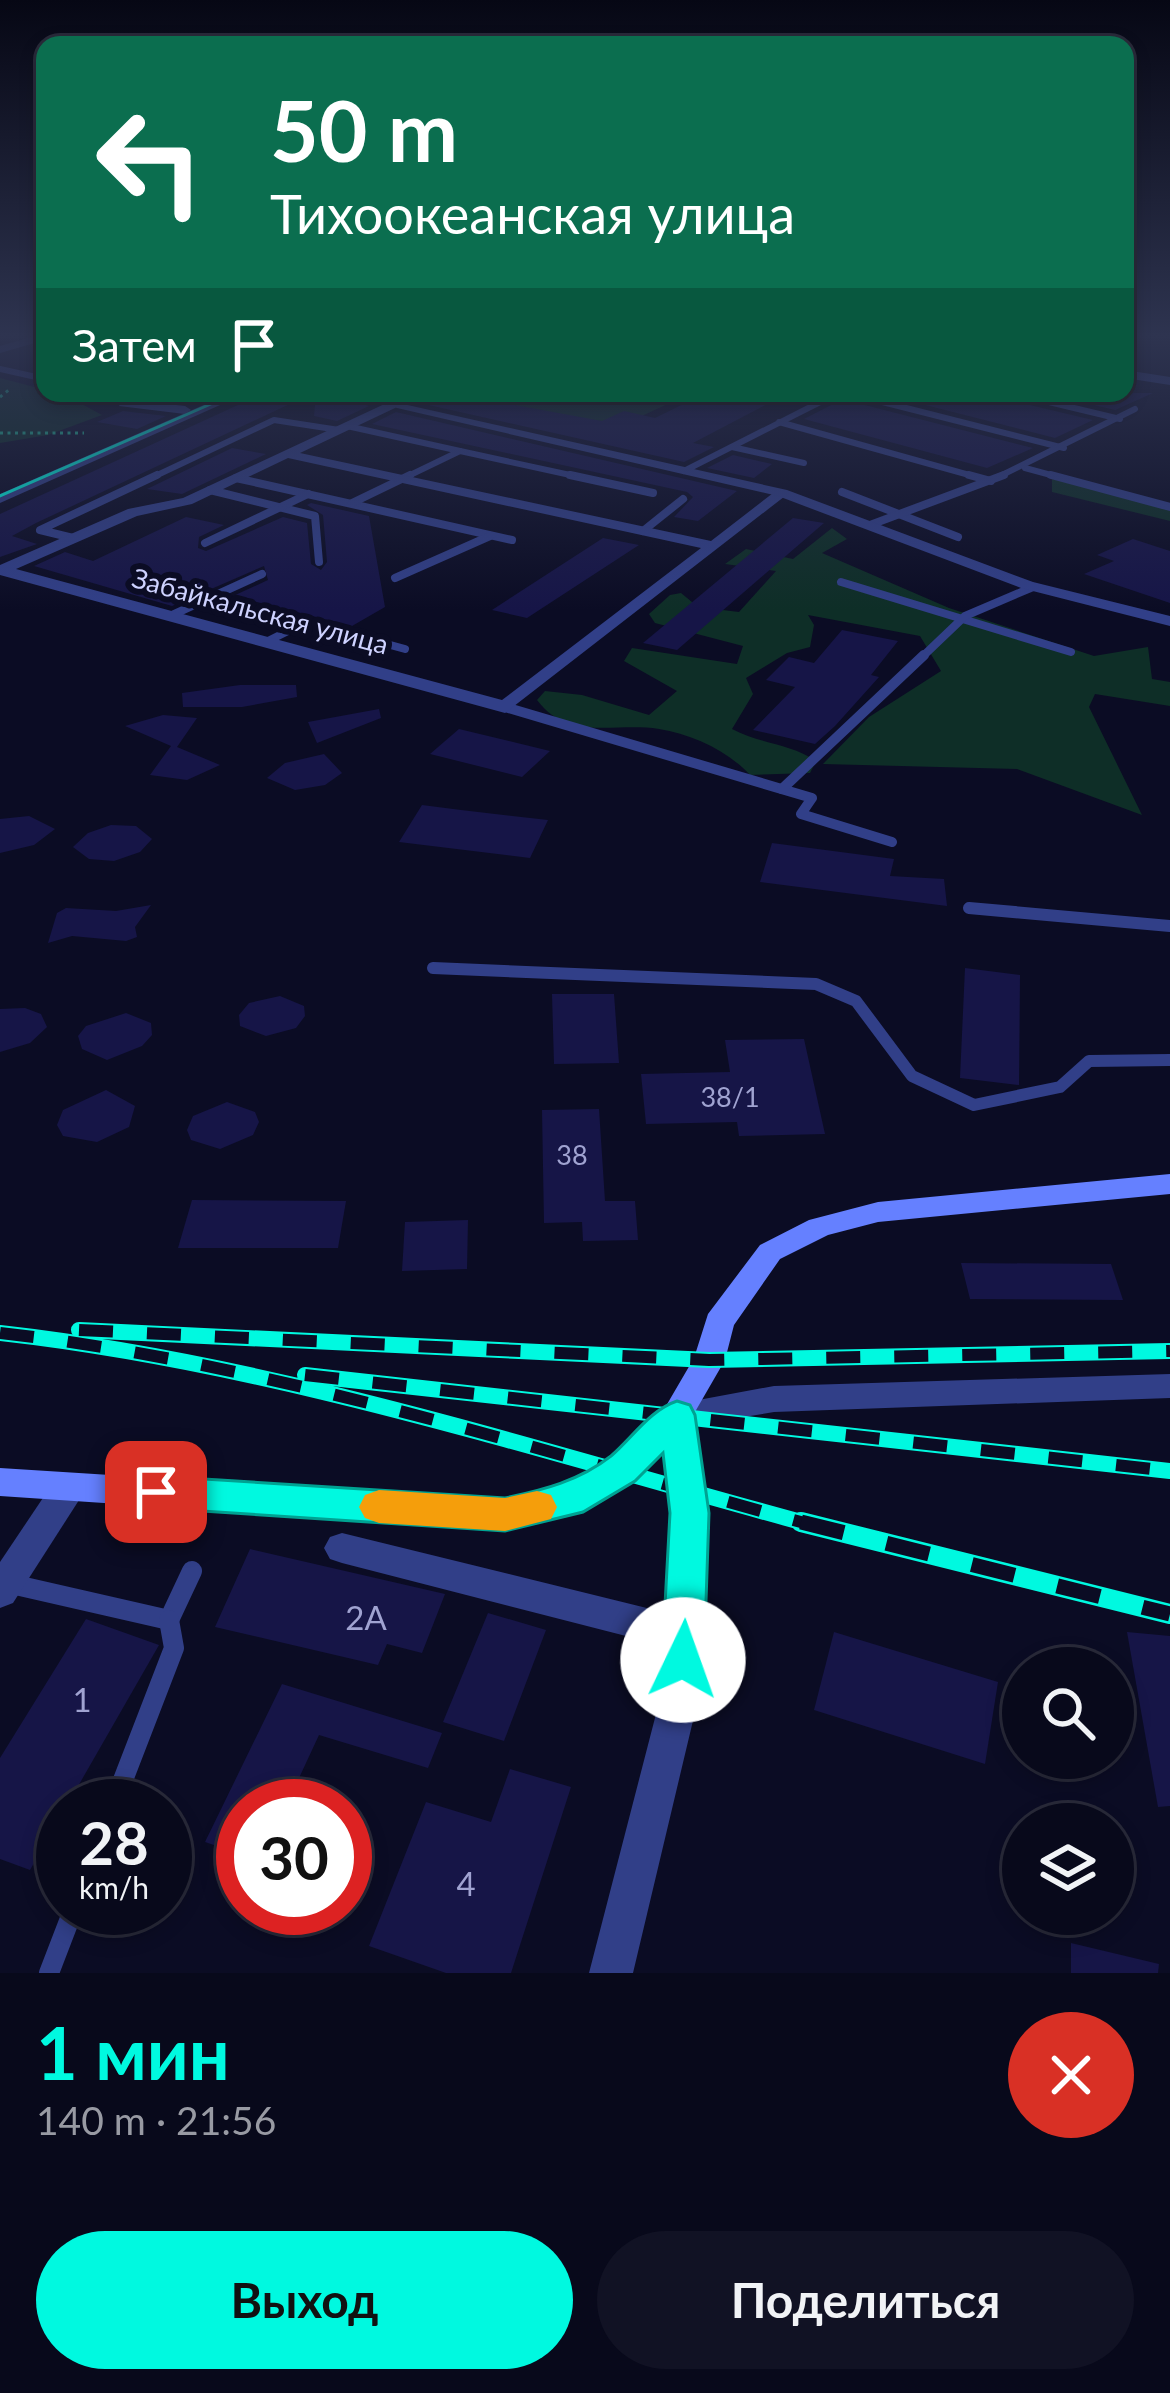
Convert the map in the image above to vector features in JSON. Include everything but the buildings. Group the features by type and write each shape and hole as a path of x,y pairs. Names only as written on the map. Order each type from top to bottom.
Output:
{"main road":[{"path":"0,1482 505,1515 570,1500 621,1469 677,1415 709,1360 719,1322 770,1252 819,1227 878,1212 1170,1184"}],"street":[{"path":"0,490 150,425"},
{"path":"0,499 168,425"},
{"path":"0,570 133,512 210,490 349,425"},
{"path":"480,425 782,494 1033,587 1170,621"},
{"path":"286,454 714,546"},
{"path":"505,707 782,494"},
{"name":"Забайкальская улица","path":"0,570 505,707"},
{"path":"611,1973 682,1687 689,1513 677,1415 774,1399 1170,1386"},
{"path":"3,1587 69,1487"},
{"path":"342,1548 684,1634"}],"lane":[{"path":"73,538 40,530 263,425"},
{"path":"318,425 653,493"},
{"path":"684,471 772,425"},
{"path":"789,425 991,481"},
{"path":"971,425 1064,448"},
{"path":"870,525 1023,468 1107,425"},
{"path":"730,446 804,463"},
{"path":"350,503 460,451"},
{"path":"1023,468 1170,507"},
{"path":"236,478 512,540"},
{"path":"210,490 315,516 319,562"},
{"path":"842,492 958,536"},
{"path":"206,543 309,494"},
{"path":"643,531 682,499"},
{"path":"395,578 491,535"},
{"path":"170,616 262,574"},
{"path":"841,582 1071,652"},
{"path":"782,789 964,616 1033,587"},
{"path":"266,642 306,622 405,649"},
{"path":"505,707 812,798 801,814 892,842"},
{"path":"969,908 1170,926"},
{"path":"433,968 816,984 856,1001 913,1076 974,1105 1060,1087 1089,1061 1170,1060"},
{"path":"123,1779 174,1648 169,1620 192,1571"},
{"path":"3,1587 169,1620"},
{"path":"49,1973 64,1935"}],"path":[{"path":"0,433 84,433"}],"green space":[{"path":"0,425 75,425 48,435 0,443"},
{"path":"546,425 622,425 599,436"},
{"path":"1052,479 1170,506 1170,521 1052,492"},
{"path":"832,528 847,539 822,553 949,608 1094,656 1148,647 1152,679 1170,682 1170,706 1095,694 1089,707 1142,815 1017,769 823,764 869,717 941,671 920,636 808,615 814,625 810,647 787,653 746,678 753,694 732,729 806,755 816,761 810,773 750,775 720,751 684,735 642,727 578,726 550,713 537,700 545,691 582,695 649,715 677,691 624,661 632,648 737,664 743,646 655,623 649,614 670,595 681,593 698,607 739,612 776,571 725,564 746,549 793,559"}],"tram line":[{"path":"0,496 163,425"}],"railway":[{"path":"79,1330 709,1360 1170,1351"},
{"path":"0,1333 103,1347 308,1388 803,1523"},
{"path":"305,1375 1170,1471"},
{"path":"803,1523 1170,1614"},
{"path":"803,1523 812,1525"}],"slow traffic":[{"path":"379,1507 505,1515 537,1507"}],"route":[{"path":"156,1492 505,1515 570,1500 621,1469 677,1415 689,1513 683,1660"}]}
